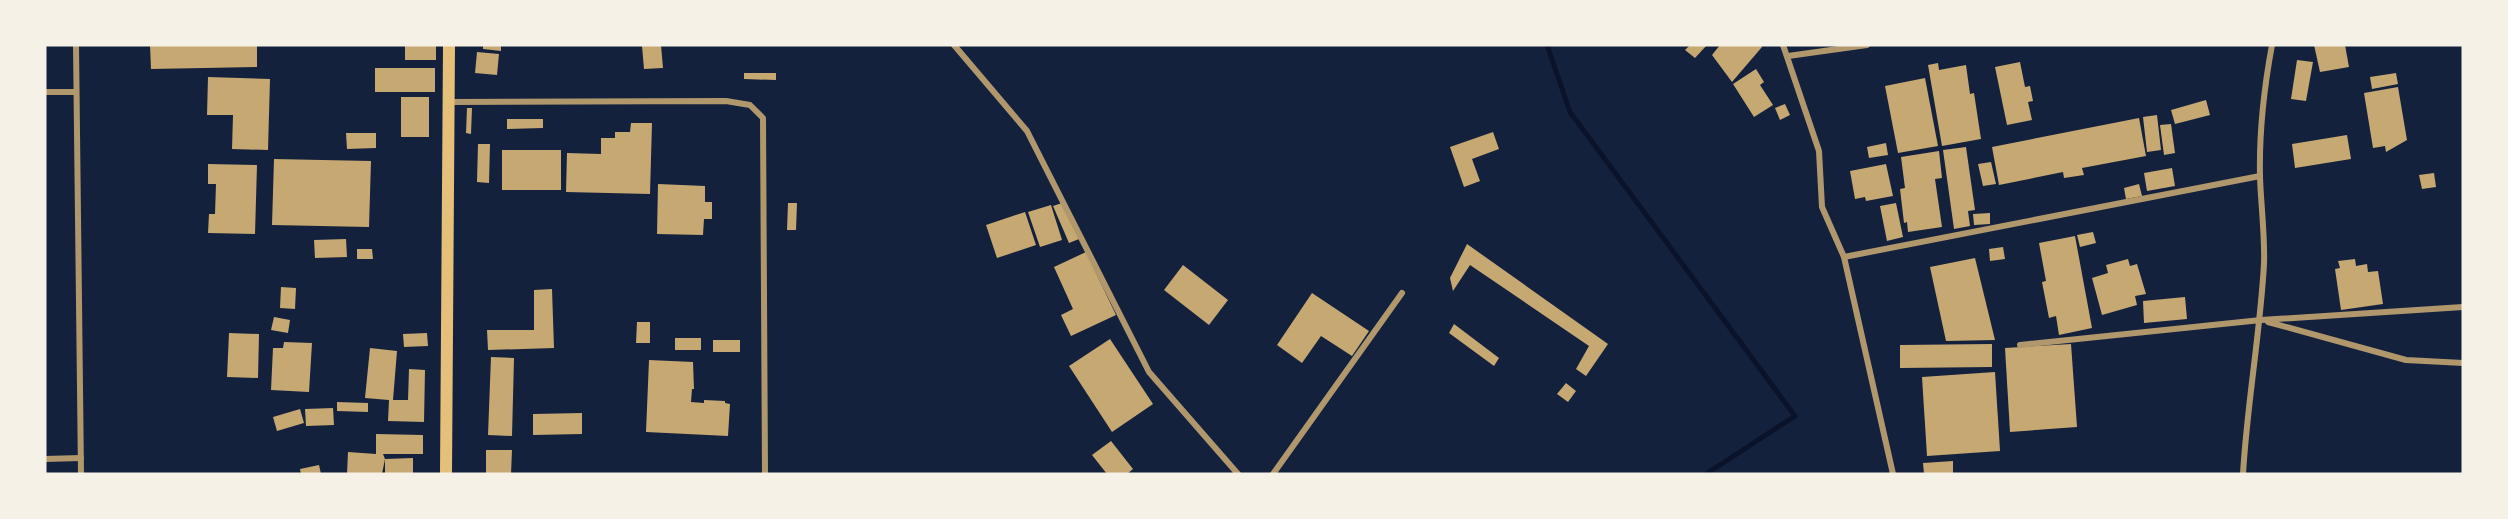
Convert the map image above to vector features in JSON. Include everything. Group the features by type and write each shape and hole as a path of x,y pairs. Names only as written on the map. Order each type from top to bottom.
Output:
{"main road":[{"path":"446,474 449,45"}],"street":[{"path":"76,45 81,474"},
{"path":"954,45 1027,131 1149,372 1238,474"},
{"path":"1783,45 1819,151 1822,207 1844,257 1893,474"},
{"path":"1788,56 1867,45"},
{"path":"2243,474 2246,422 2261,320 2264,245 2260,176 2265,87 2272,45"},
{"path":"45,92 75,92"},
{"path":"450,102 726,101 750,105 763,118 765,474"},
{"path":"1844,257 2260,176"},
{"path":"1273,474 1402,293"},
{"path":"2020,345 2261,320 2463,307"},
{"path":"2261,320 2406,360 2463,363"},
{"path":"45,459 81,458"}],"building":[{"path":"150,45 257,45 257,67 151,69"},
{"path":"405,45 436,45 436,60 405,60"},
{"path":"483,45 501,46 501,51 483,49"},
{"path":"661,45 663,68 644,69 642,46"},
{"path":"1690,45 1707,45 1695,58 1685,50"},
{"path":"1720,45 1761,45 1762,47 1732,82 1712,55"},
{"path":"2314,45 2345,45 2349,67 2320,72"},
{"path":"477,52 499,54 497,75 475,73"},
{"path":"2297,60 2313,62 2306,101 2291,99"},
{"path":"2020,62 2025,87 2030,86 2033,101 2028,102 2032,120 2007,125 1995,67"},
{"path":"1938,63 1939,70 1966,65 1970,94 1974,93 1981,139 1942,146 1928,65"},
{"path":"375,68 435,68 435,92 375,92"},
{"path":"1756,69 1764,82 1760,85 1773,105 1754,117 1733,84"},
{"path":"744,73 776,73 776,80 744,79"},
{"path":"2396,73 2398,84 2372,89 2370,77"},
{"path":"208,77 270,79 268,150 232,149 233,115 207,115"},
{"path":"1925,78 1938,146 1898,153 1885,86"},
{"path":"2398,87 2407,140 2386,152 2385,146 2373,148 2364,93"},
{"path":"401,97 429,97 429,137 401,137"},
{"path":"2206,100 2210,115 2175,124 2171,110"},
{"path":"1785,104 1790,115 1780,120 1775,108"},
{"path":"467,108 472,108 471,134 466,133"},
{"path":"2157,115 2161,150 2147,152 2143,117"},
{"path":"2139,118 2146,156 2082,168 2084,175 2064,178 2063,172 1999,185 1992,147"},
{"path":"507,119 543,119 543,128 507,129"},
{"path":"631,123 652,123 650,194 566,192 567,153 601,154 601,138 615,138 615,132 630,132"},
{"path":"2171,124 2175,153 2164,155 2160,125"},
{"path":"1493,132 1499,149 1472,159 1480,181 1464,187 1450,147"},
{"path":"346,133 376,133 376,148 347,149"},
{"path":"2347,135 2351,159 2295,168 2292,144"},
{"path":"1886,143 1888,155 1869,158 1867,147"},
{"path":"478,144 490,144 489,183 477,182"},
{"path":"1966,147 1975,210 1968,211 1970,226 1954,229 1943,150"},
{"path":"502,150 561,150 561,190 502,190"},
{"path":"1939,151 1942,178 1935,179 1942,227 1908,232 1907,222 1904,223 1900,189 1905,188 1901,157"},
{"path":"274,159 371,161 369,227 272,225"},
{"path":"1991,162 1996,184 1983,186 1978,164"},
{"path":"208,164 257,165 255,234 208,233 209,214 215,214 216,184 208,184"},
{"path":"1886,164 1893,196 1866,201 1865,197 1855,199 1850,171"},
{"path":"2172,168 2175,186 2147,191 2144,173"},
{"path":"2434,173 2436,187 2422,189 2419,175"},
{"path":"658,184 705,186 705,202 712,202 712,219 704,219 703,235 657,234"},
{"path":"2139,184 2142,196 2126,199 2124,188"},
{"path":"788,203 797,203 796,230 787,230"},
{"path":"1062,203 1079,239 1069,243 1053,206"},
{"path":"1896,203 1903,237 1887,241 1880,206"},
{"path":"1051,205 1062,240 1040,247 1028,212"},
{"path":"1025,212 1036,245 997,258 986,225"},
{"path":"1990,213 1990,224 1974,225 1973,214"},
{"path":"2093,232 2096,243 2080,247 2077,235"},
{"path":"2075,236 2092,328 2059,335 2056,316 2049,318 2042,282 2046,281 2039,243"},
{"path":"346,239 347,257 315,258 314,240"},
{"path":"1467,244 1608,344 1586,376 1576,369 1589,346 1470,265 1453,291 1450,278"},
{"path":"2003,247 2005,259 1990,261 1989,249"},
{"path":"357,249 372,249 373,259 357,259"},
{"path":"1086,252 1116,315 1071,336 1061,315 1073,309 1054,267"},
{"path":"1975,258 1995,340 1946,341 1930,267"},
{"path":"2128,259 2130,266 2137,264 2146,294 2135,296 2137,305 2102,315 2092,278 2108,273 2106,265"},
{"path":"2355,259 2356,266 2367,264 2368,272 2378,271 2383,304 2341,310 2335,269 2340,268 2338,261"},
{"path":"1183,265 1228,300 1209,325 1164,290"},
{"path":"281,287 296,288 295,309 280,308"},
{"path":"552,289 554,348 488,350 487,330 534,330 534,290"},
{"path":"1312,293 1369,331 1352,356 1321,336 1302,363 1277,345"},
{"path":"2185,297 2187,319 2144,323 2143,301"},
{"path":"274,317 290,320 288,333 271,330"},
{"path":"637,322 650,322 650,343 636,343"},
{"path":"1454,324 1499,358 1494,366 1449,333"},
{"path":"229,333 259,334 258,378 227,377"},
{"path":"427,333 428,346 404,347 403,334"},
{"path":"675,338 701,338 701,350 675,350"},
{"path":"1110,339 1153,404 1112,432 1069,366"},
{"path":"713,340 740,340 740,352 713,352"},
{"path":"284,342 312,343 309,392 271,390 273,348 283,348"},
{"path":"1992,344 1992,367 1900,368 1900,345"},
{"path":"2071,344 2077,427 2010,432 2005,348"},
{"path":"370,348 397,351 393,400 408,400 409,369 425,370 424,422 388,421 389,400 365,398"},
{"path":"491,357 514,358 512,436 488,435"},
{"path":"649,360 693,362 694,389 692,389 691,402 725,401 730,404 728,436 646,432"},
{"path":"1995,372 2000,451 1927,456 1922,377"},
{"path":"1566,383 1576,391 1568,402 1557,394"},
{"path":"337,402 368,403 368,412 337,411"},
{"path":"333,408 334,425 306,426 305,409"},
{"path":"300,409 304,423 277,431 273,417"},
{"path":"582,413 582,434 533,435 533,414"},
{"path":"376,434 423,435 423,454 383,454 385,459 382,474 347,474 348,452 376,454"},
{"path":"1111,441 1133,469 1127,474 1107,474 1092,455"},
{"path":"486,450 512,450 511,474 486,474"},
{"path":"413,458 413,474 385,474 385,459"},
{"path":"1953,461 1953,474 1924,474 1923,463"},
{"path":"319,465 321,474 301,474 300,469"}],"waterway":[{"path":"1547,45 1570,112 1795,416 1706,474"}]}
